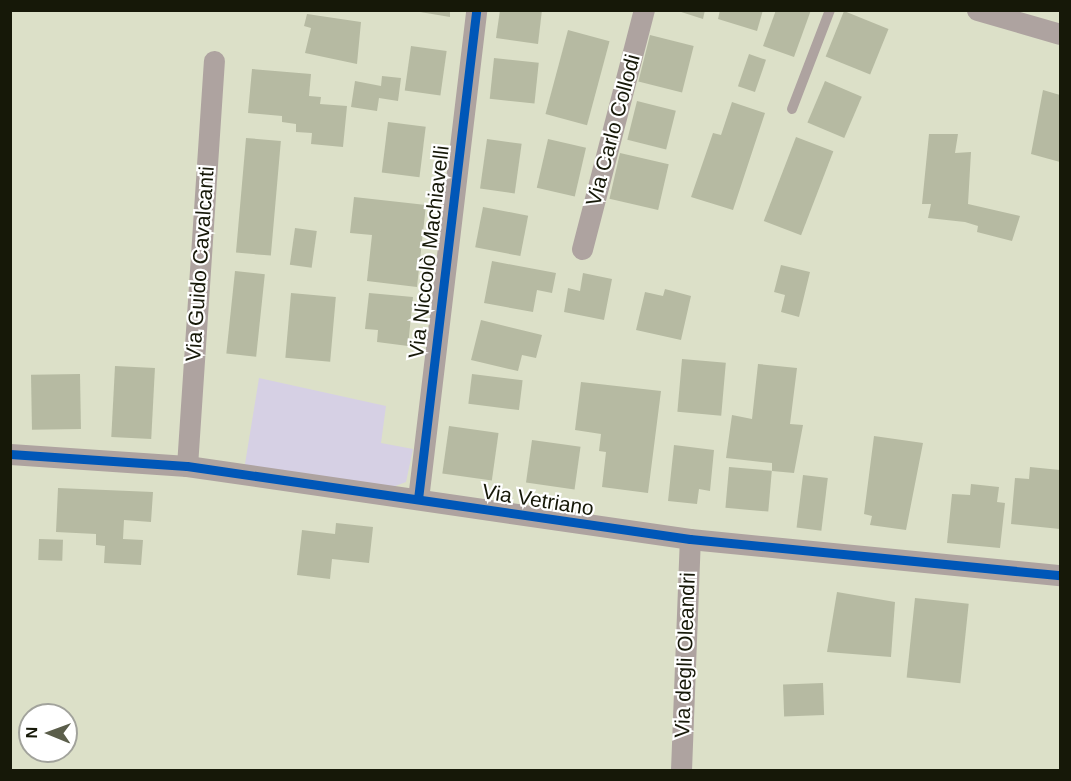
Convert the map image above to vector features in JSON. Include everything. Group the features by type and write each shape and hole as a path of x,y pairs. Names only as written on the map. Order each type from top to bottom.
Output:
{"street":[{"name":"Via Niccolò Machiavelli","path":"418,499 476,10"},
{"name":"Via Carlo Collodi","path":"582,249 644,10"},
{"path":"976,10 1060,34"},
{"name":"Via Guido Cavalcanti","path":"187,466 214,62"},
{"name":"Via Vetriano","path":"10,454 187,466 690,539 1060,575"},
{"name":"Via degli Oleandri","path":"681,771 690,539"}],"lane":[{"path":"792,109 830,10"}],"shaded area":[{"path":"259,378 386,406 381,443 413,449 406,482 390,488 244,470"}],"building":[{"path":"408,10 450,10 450,17"},
{"path":"500,10 542,10 538,44 496,38"},
{"path":"675,10 705,10 703,19"},
{"path":"720,10 763,10 757,31 718,19"},
{"path":"776,10 811,10 794,57 763,46"},
{"path":"844,11 889,29 870,74 826,56"},
{"path":"307,14 361,22 357,64 305,53 311,28 304,26"},
{"path":"568,30 610,41 587,125 545,114"},
{"path":"650,35 694,46 682,92 638,82"},
{"path":"411,46 447,51 440,96 405,91"},
{"path":"749,54 766,60 755,92 738,86"},
{"path":"494,58 539,63 534,103 490,99"},
{"path":"252,69 311,74 309,96 321,97 320,104 347,106 343,147 311,144 312,133 296,132 296,124 282,122 282,116 248,113"},
{"path":"382,76 401,78 398,101 379,98 377,111 351,107 355,81 381,86"},
{"path":"825,81 862,97 844,138 807,122"},
{"path":"1043,90 1060,95 1060,162 1031,154"},
{"path":"637,101 676,111 666,149 627,140"},
{"path":"732,102 765,113 733,210 691,197 713,133 721,135"},
{"path":"388,122 426,127 420,177 382,173"},
{"path":"929,134 958,134 955,153 971,152 968,204 1020,216 1012,241 977,232 978,226 965,222 928,218 931,204 922,204"},
{"path":"796,137 833,151 801,235 764,221"},
{"path":"246,138 281,141 271,256 236,253"},
{"path":"487,139 522,144 515,193 480,189"},
{"path":"548,139 586,148 575,196 537,188"},
{"path":"620,153 669,164 658,210 609,199"},
{"path":"354,197 426,205 417,287 367,281 372,235 350,233"},
{"path":"483,207 528,216 520,256 475,247"},
{"path":"295,228 317,231 312,268 290,265"},
{"path":"492,261 556,273 552,293 537,290 533,312 484,303"},
{"path":"781,265 810,272 799,317 781,312 785,295 774,292"},
{"path":"235,271 265,274 256,357 226,354"},
{"path":"583,273 612,279 604,320 564,312 568,288 580,291"},
{"path":"665,289 691,296 681,340 636,330 645,292 663,296"},
{"path":"291,293 336,297 330,362 285,358"},
{"path":"369,293 413,297 408,346 377,342 378,330 365,329"},
{"path":"481,320 542,335 536,358 522,355 518,371 471,360"},
{"path":"682,359 726,363 721,416 677,412"},
{"path":"758,364 797,368 790,424 803,425 794,473 772,471 772,463 726,458 732,415 752,419"},
{"path":"115,366 155,368 151,439 111,437"},
{"path":"80,374 81,429 32,430 31,375"},
{"path":"472,374 523,380 519,410 468,404"},
{"path":"581,382 661,391 648,493 602,487 606,452 599,451 601,434 575,430"},
{"path":"449,426 499,433 492,480 442,474"},
{"path":"874,436 923,443 906,530 870,525 872,516 864,514"},
{"path":"532,440 581,447 575,489 526,483"},
{"path":"674,445 714,450 710,491 699,489 697,504 668,501"},
{"path":"729,467 772,471 768,512 725,508"},
{"path":"1030,467 1060,470 1060,529 1011,524 1015,478 1029,479"},
{"path":"803,475 828,478 821,531 797,528"},
{"path":"971,484 999,487 997,502 1005,503 1000,548 947,543 952,494 970,495"},
{"path":"58,488 153,492 151,522 124,520 123,539 143,540 141,565 104,563 105,546 96,545 96,534 56,532"},
{"path":"336,523 373,527 369,563 332,559 330,579 297,575 302,530 335,534"},
{"path":"39,539 63,540 62,561 38,560"},
{"path":"837,592 895,602 891,657 827,652"},
{"path":"915,598 969,604 960,683 907,678"},
{"path":"823,683 824,715 784,716 783,684"}],"cycle path":[{"path":"418,499 476,10"},
{"path":"10,454 187,466 690,539 1060,575"}]}
